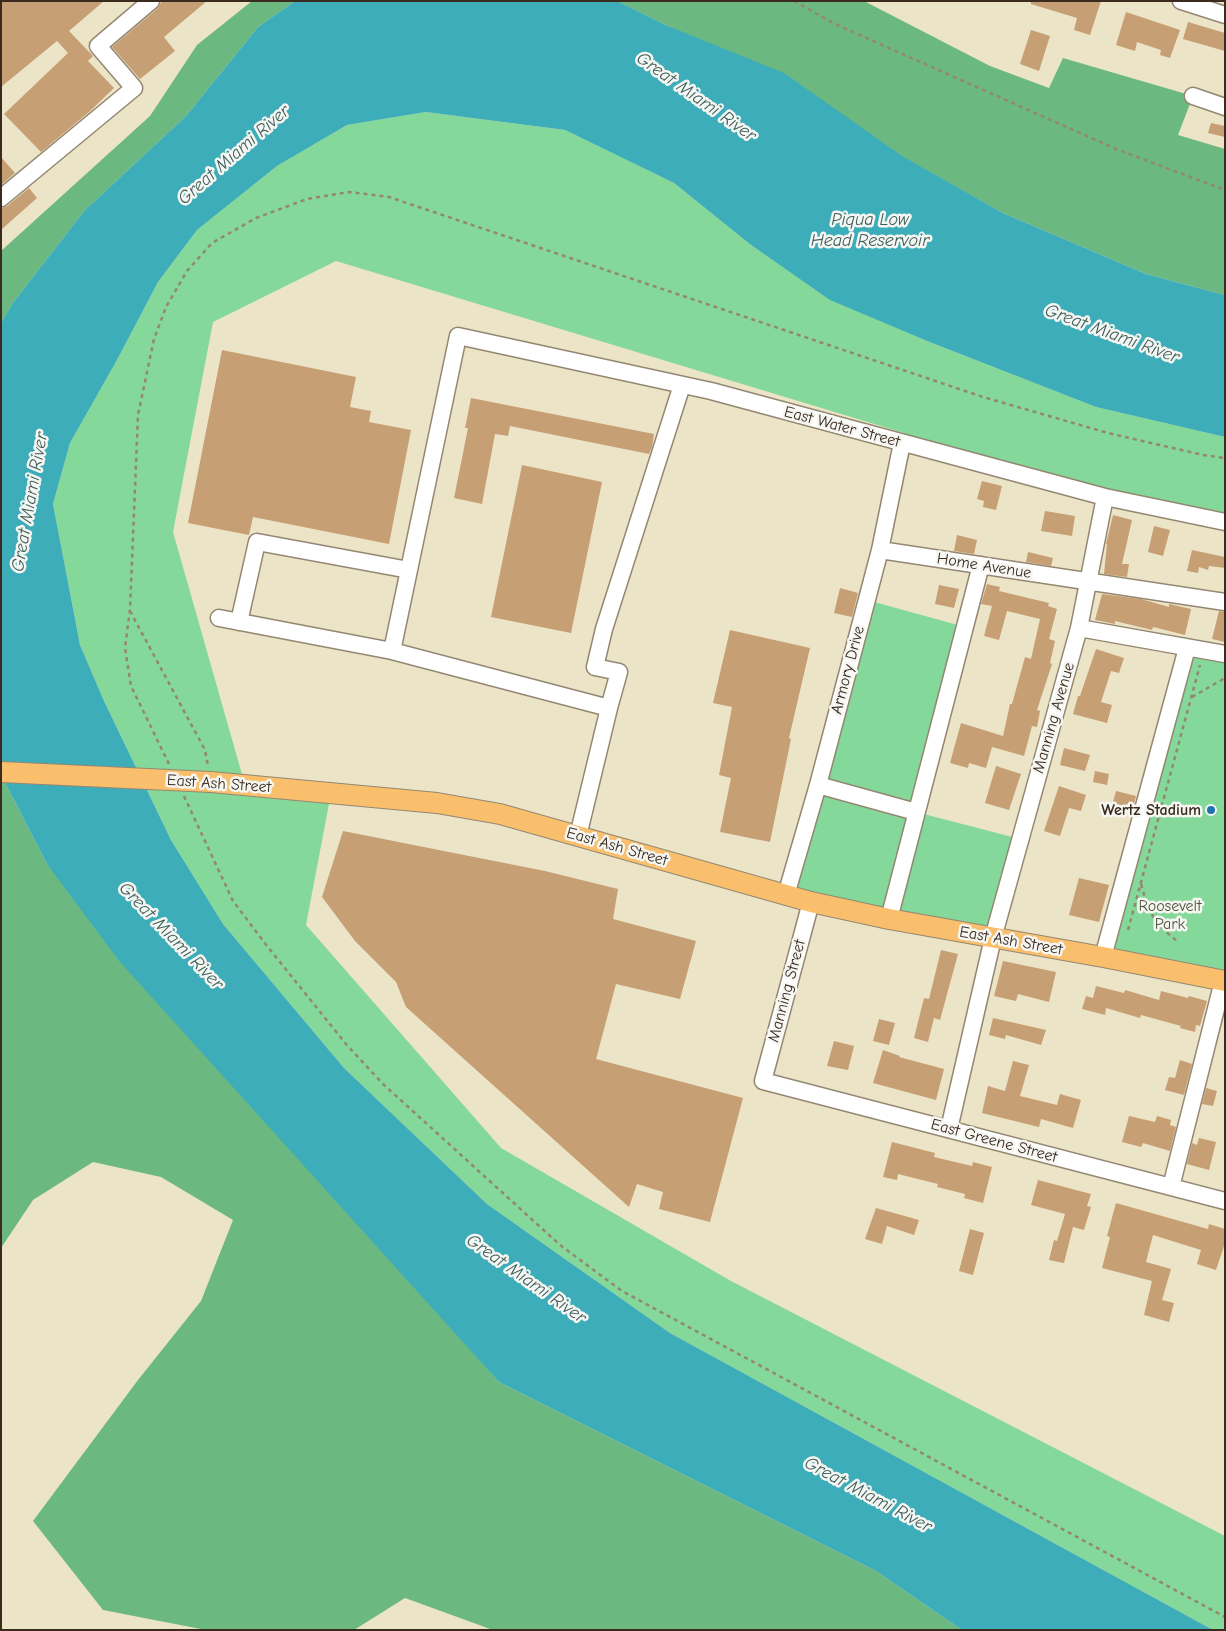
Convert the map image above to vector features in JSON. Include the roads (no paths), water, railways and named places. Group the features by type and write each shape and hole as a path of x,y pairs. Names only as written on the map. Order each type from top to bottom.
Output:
{"main road":[{"name":"East Ash Street","path":"1,772 211,782 437,803 500,814 811,902 888,919 1103,957 1224,981"}],"street":[{"path":"1,198 134,88 98,46 151,1"},
{"path":"1181,1 1225,15"},
{"path":"1193,96 1225,107"},
{"name":"East Water Street","path":"409,570 458,336 682,385 1105,497 1225,522"},
{"path":"578,836 609,708 620,672 595,667 604,629 682,385"},
{"name":"Armory Drive","path":"786,895 818,785 880,550 902,443"},
{"name":"Manning Avenue","path":"949,1129 993,938 1079,628 1105,497"},
{"path":"239,622 257,542 409,570 392,652"},
{"name":"Home Avenue","path":"880,550 1225,602"},
{"path":"888,919 980,565"},
{"path":"218,618 392,652 609,708"},
{"path":"1079,628 1225,654"},
{"path":"1103,957 1187,648"},
{"path":"818,785 916,812"},
{"name":"Manning Street","path":"764,1081 811,902"},
{"path":"1171,1187 1224,981"},
{"name":"East Greene Street","path":"764,1081 1225,1201"}],"water":[{"name":"Piqua Low Head Reservoir","path":"295,1 617,1 668,26 784,73 902,156 1003,213 1146,274 1225,295 1225,437 1096,407 927,341 830,300 751,245 674,183 565,130 426,112 347,125 277,166 197,230 158,282 70,443 53,504 80,645 104,701 171,840 223,924 344,1068 487,1204 670,1333 1213,1630 962,1630 876,1571 499,1382 120,962 47,864 1,775 1,323 12,304 84,211 186,116 258,27"}],"place":[{"name":"Wertz Stadium","path":"1211,810"}],"water label":[{"name":"Great Miami River","path":"696,97"},
{"name":"Great Miami River","path":"234,155"},
{"name":"Great Miami River","path":"1112,334"},
{"name":"Great Miami River","path":"30,502"},
{"name":"Great Miami River","path":"171,936"},
{"name":"Great Miami River","path":"526,1279"},
{"name":"Great Miami River","path":"868,1495"}],"park label":[{"name":"Roosevelt Park","path":"1170,915"}]}
